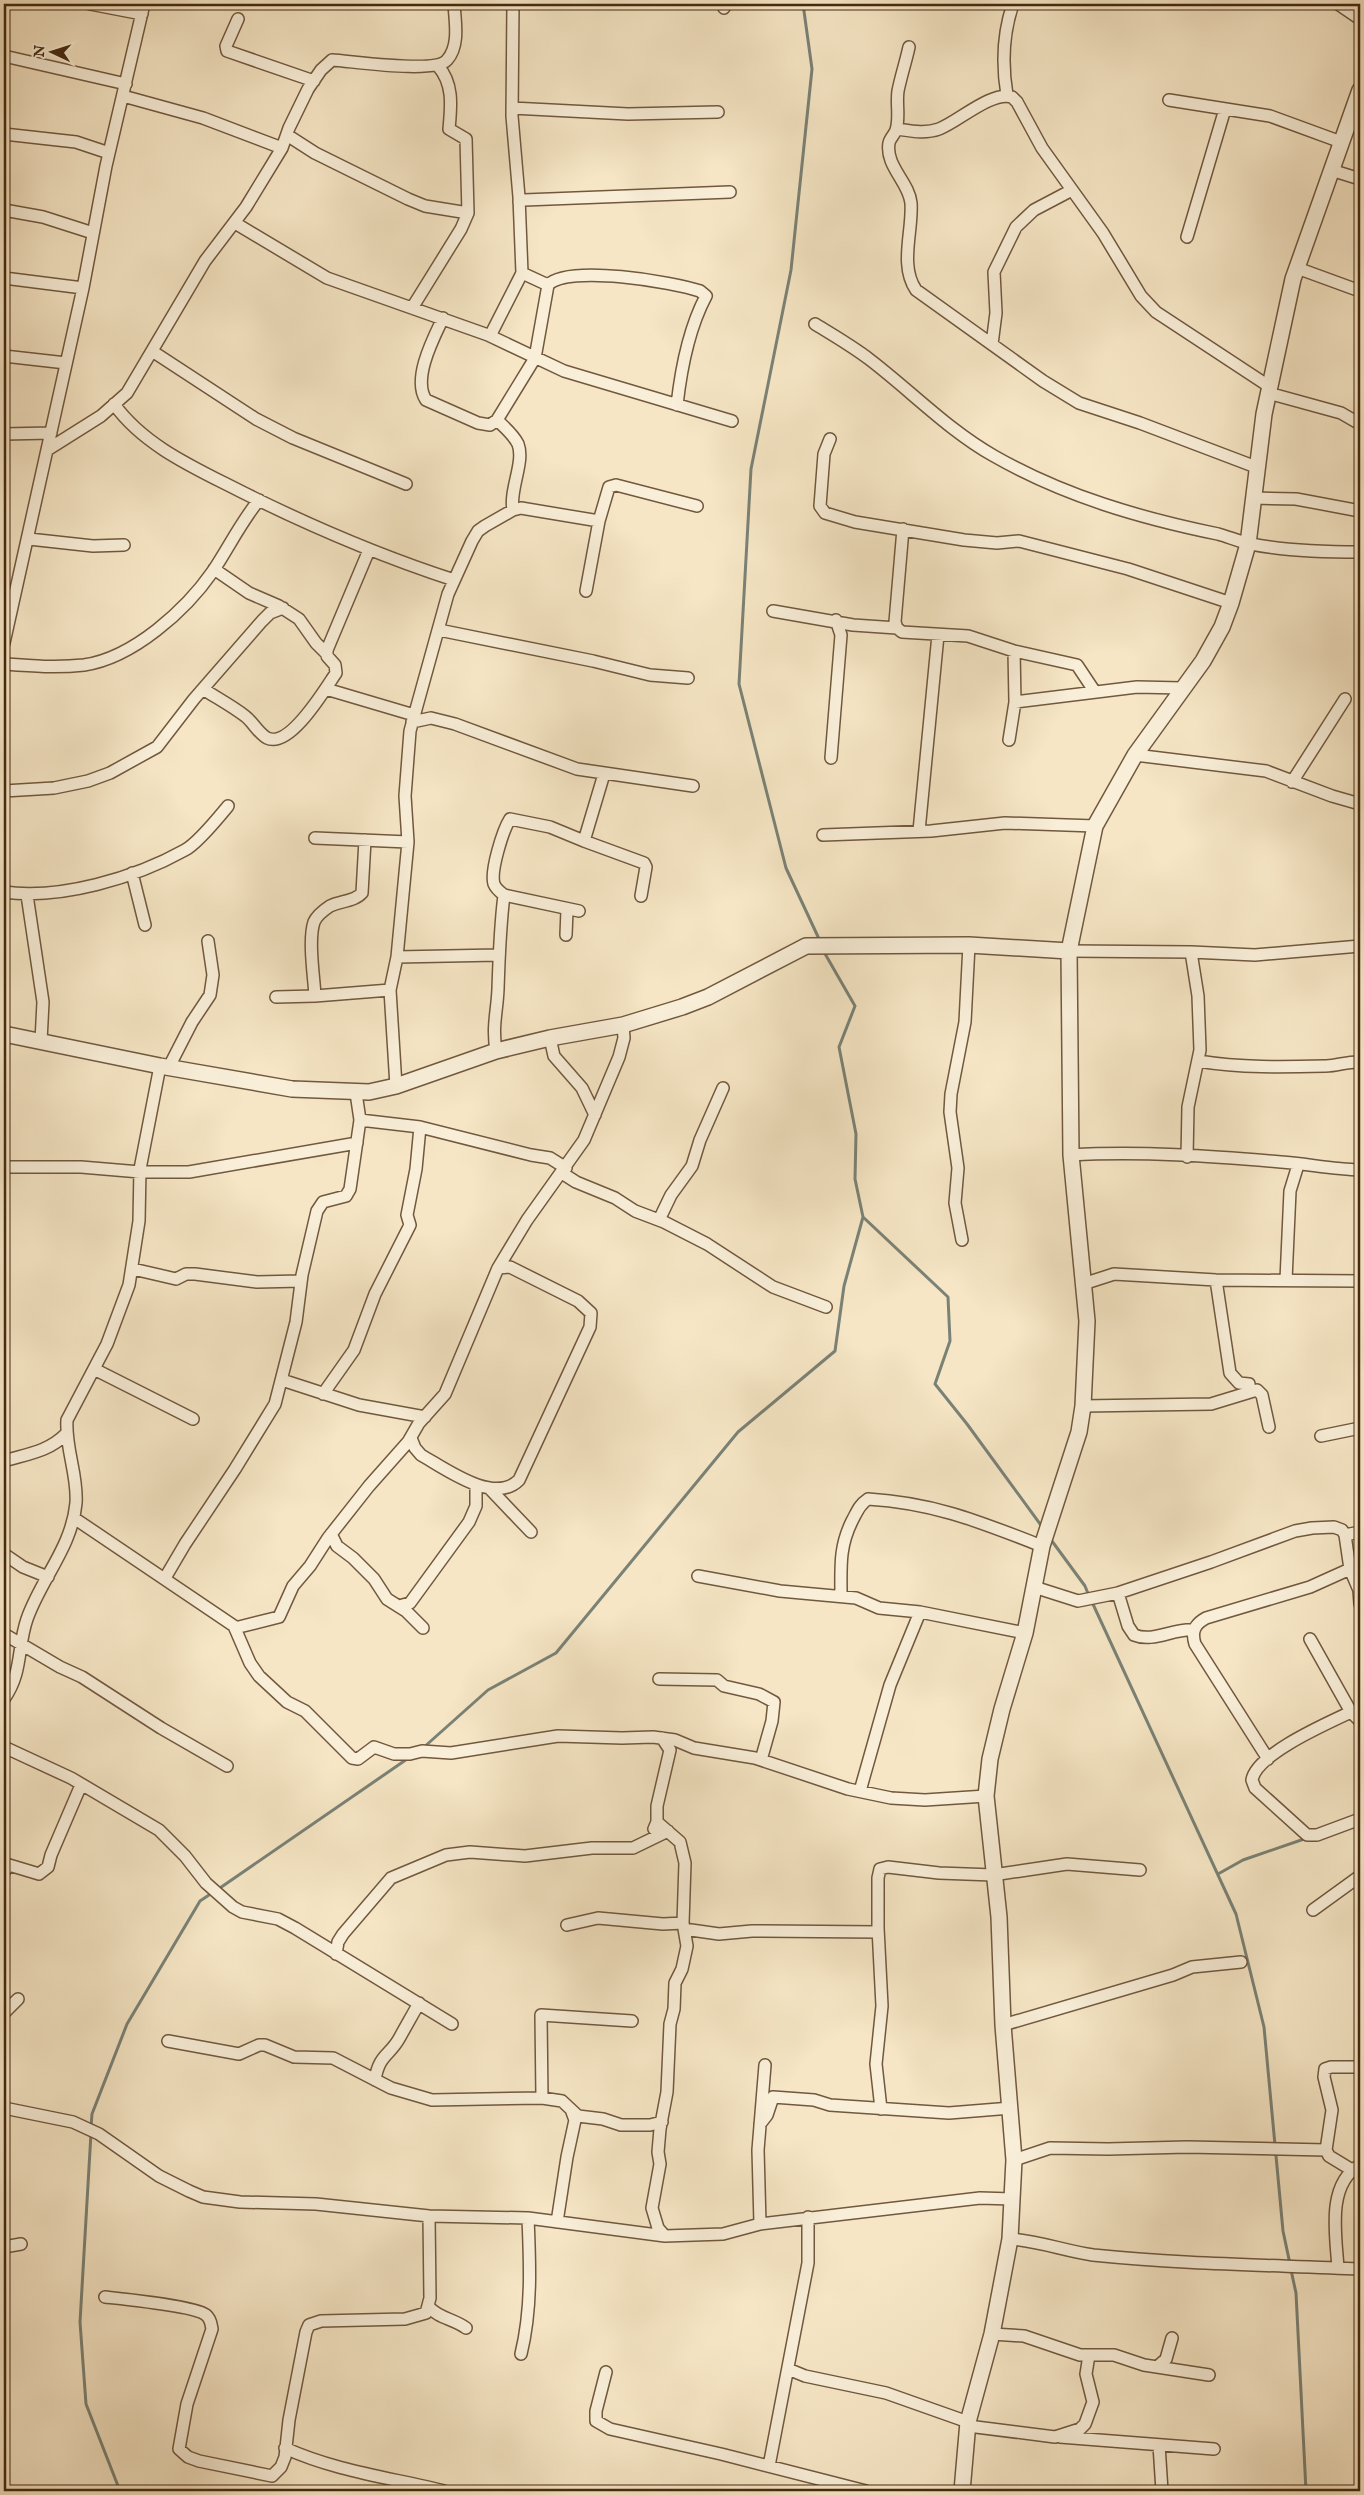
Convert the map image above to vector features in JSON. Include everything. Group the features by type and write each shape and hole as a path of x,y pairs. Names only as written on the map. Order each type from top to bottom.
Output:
{"street":[{"path":"4,643 29,539 50,433 83,288 109,153 143,9 90,4"},
{"path":"47,450 101,416 127,393 205,261 235,223 282,148 314,81 332,60 420,67 438,66 447,61 453,48 456,31 454,4"},
{"path":"490,336 522,273 520,200 512,108 513,4"},
{"path":"1014,4 1004,36 1004,78 1007,95 1017,102 1042,148 1103,234 1141,296 1156,312 1269,390 1340,413 1360,424"},
{"path":"1338,4 1360,19"},
{"path":"238,19 226,46 228,51 314,81"},
{"path":"909,47 898,92 897,129 889,142 890,155 899,178 907,189 911,203 908,269 910,281 916,290 1043,381 1079,403 1140,423 1256,467"},
{"path":"4,56 126,84"},
{"path":"412,308 462,229 468,213 466,140 449,129 450,93 447,78 438,66"},
{"path":"962,2491 968,2424 992,2334 1010,2239 1014,2160 1011,2108 1002,2025 999,1917 986,1796 990,1760 1000,1717 1025,1633 1042,1546 1079,1432 1083,1406 1087,1321 1071,1155 1069,952 1095,826 1135,755 1202,661 1222,627 1248,544 1256,467 1269,390 1297,268 1360,90"},
{"path":"897,129 924,132 939,129 969,112 1007,95"},
{"path":"123,96 203,118 282,148"},
{"path":"1169,100 1270,116 1341,142"},
{"path":"512,108 628,114 718,112"},
{"path":"1187,237 1225,109"},
{"path":"4,134 76,142 109,153"},
{"path":"287,136 316,153 408,199 425,206 468,213"},
{"path":"1331,170 1360,179"},
{"path":"992,344 996,313 994,272 1016,227 1034,210 1072,190"},
{"path":"520,200 730,192"},
{"path":"4,210 43,217 93,233"},
{"path":"235,223 326,278 490,336 564,371 732,421"},
{"path":"1297,268 1360,291"},
{"path":"522,273 548,285"},
{"path":"443,318 425,358 421,387 423,396 426,400 478,423 490,425 497,420 535,358 548,285 552,280 562,277 606,276 638,279 689,288 706,296 700,308 685,359 677,405"},
{"path":"4,278 83,288"},
{"path":"815,324 869,359 929,411 994,456 1069,493 1154,520 1222,535 1248,544 1303,551 1360,552"},
{"path":"152,351 256,419 293,438 406,484"},
{"path":"4,356 66,363"},
{"path":"114,404 126,421 189,466 258,500 369,550 454,580"},
{"path":"497,420 512,435 519,449 512,498 513,510"},
{"path":"4,434 50,433"},
{"path":"830,439 824,454 820,506 825,513 838,518 981,542 1019,541 1128,569 1230,603"},
{"path":"586,591 605,494 611,485 697,506"},
{"path":"1253,498 1296,499 1360,511"},
{"path":"4,664 42,668 85,665 116,655 175,616 214,569 258,500"},
{"path":"396,1086 390,990 397,956 408,842 405,796 406,755 415,714 454,580 478,531 513,510 521,508 599,520"},
{"path":"904,529 895,622 897,628 902,632 980,638 1014,651 1077,665 1095,692"},
{"path":"29,539 93,546 124,545"},
{"path":"327,654 369,550"},
{"path":"203,689 247,718 268,738 276,740 285,737 296,727 326,689 337,670 327,654 299,619 283,608 249,592 214,569"},
{"path":"4,791 54,788 88,781 110,773 158,747 203,689 262,621 270,613 283,608"},
{"path":"773,611 836,620 853,625 897,628"},
{"path":"831,758 841,635 836,620"},
{"path":"439,630 593,661 650,675 688,678"},
{"path":"919,831 938,635"},
{"path":"1009,740 1015,702 1014,651"},
{"path":"1015,702 1137,687 1182,688"},
{"path":"326,689 455,724 576,770 693,786"},
{"path":"1292,782 1345,700"},
{"path":"1135,755 1266,771 1292,782 1360,804"},
{"path":"584,841 604,774"},
{"path":"4,892 27,895 74,889 132,873 187,849 228,806"},
{"path":"579,911 567,910 504,895 496,889 493,879 501,838 510,819 550,827 644,863 646,867 641,896"},
{"path":"823,835 919,831 1005,823 1095,826"},
{"path":"315,838 408,842"},
{"path":"315,996 312,934 314,921 322,911 359,897 362,893 365,840"},
{"path":"132,873 145,925"},
{"path":"27,895 43,1002 41,1041"},
{"path":"496,1051 493,1024 498,992 498,955 504,895"},
{"path":"566,935 567,910"},
{"path":"4,1699 16,1676 27,1619 74,1524 76,1496 66,1434 67,1420 107,1344 129,1285 139,1221 140,1172 166,1067 172,1063 192,1022 210,995 213,975 208,940"},
{"path":"962,1240 955,1204 958,1168 950,1112 951,1094 965,1022 969,945"},
{"path":"4,1034 166,1067 292,1089 369,1092 396,1086 496,1051 550,1038 623,1025 708,997 806,946 969,945 1069,952 1191,952 1255,956 1360,946"},
{"path":"1187,1157 1188,1107 1192,1077 1198,1061 1198,996 1191,952"},
{"path":"397,956 498,955"},
{"path":"276,997 390,990"},
{"path":"235,1628 279,1617 293,1586 310,1566 331,1534 411,1438 419,1419 445,1394 498,1268 527,1220 584,1140 619,1057 624,1038 623,1025"},
{"path":"550,1038 554,1056 582,1088 595,1115"},
{"path":"1198,1061 1225,1066 1263,1067 1331,1066 1360,1062"},
{"path":"659,1220 671,1195 692,1166 700,1140 724,1088"},
{"path":"165,1578 195,1527 264,1425 275,1404 296,1322 301,1280 319,1205 349,1194 360,1120 356,1092"},
{"path":"360,1120 420,1127 531,1155 544,1156 564,1170 576,1182 615,1198 635,1211 659,1220 707,1244 772,1287 826,1307"},
{"path":"323,1394 354,1350 375,1294 410,1225 407,1215 416,1169 420,1127"},
{"path":"4,1167 80,1167 140,1172 189,1172 357,1143"},
{"path":"1071,1155 1110,1153 1282,1162 1360,1170"},
{"path":"1286,1280 1290,1191 1298,1165"},
{"path":"505,1256 510,1267"},
{"path":"411,1438 415,1448 421,1455 476,1486 512,1488 520,1480 590,1327 591,1313 578,1301 510,1267 498,1268"},
{"path":"133,1269 176,1279 186,1274 257,1282 301,1280"},
{"path":"1083,1284 1114,1274 1216,1280 1360,1281"},
{"path":"1216,1280 1230,1373 1239,1384 1248,1384 1250,1391"},
{"path":"94,1368 193,1418"},
{"path":"282,1380 359,1405 419,1419"},
{"path":"1083,1406 1211,1404 1250,1391 1260,1392 1269,1427"},
{"path":"1321,1436 1360,1428"},
{"path":"4,1461 30,1455 56,1444 66,1434"},
{"path":"399,1606 410,1603 470,1522 476,1506 476,1486"},
{"path":"489,1488 531,1532"},
{"path":"841,1596 841,1561 844,1537 861,1504 868,1499 926,1505 956,1513 1042,1546"},
{"path":"74,1518 209,1607 235,1628 250,1663 259,1676 287,1702 305,1711 352,1758 358,1759 374,1747 394,1754 410,1754 422,1751 451,1753 558,1736 662,1738 694,1748 738,1754 860,1791 904,1800 986,1796"},
{"path":"1034,1587 1081,1600 1118,1593 1295,1531 1312,1528 1334,1528 1342,1530 1345,1535 1350,1569 1359,1590 1360,1604"},
{"path":"1345,1535 1360,1532"},
{"path":"331,1534 337,1546 353,1558 374,1580 387,1599 399,1606 423,1628"},
{"path":"4,1554 23,1567 48,1577"},
{"path":"1268,1759 1195,1644 1194,1630 1198,1622 1206,1618 1310,1586 1350,1569"},
{"path":"698,1576 780,1591 856,1598 879,1608 920,1612 1025,1633"},
{"path":"1118,1593 1128,1626 1134,1635 1145,1638 1180,1629 1194,1630"},
{"path":"860,1791 890,1685 920,1612"},
{"path":"4,1634 82,1678 160,1728 227,1766"},
{"path":"1310,1639 1351,1712 1360,1721"},
{"path":"659,1680 717,1680 724,1686 759,1694 774,1702 772,1720 761,1760"},
{"path":"1351,1712 1300,1737 1268,1759 1253,1775 1253,1784 1304,1834 1317,1834 1360,1819"},
{"path":"662,1738 670,1750"},
{"path":"650,1839 657,1822 657,1806 670,1750 682,1743"},
{"path":"4,1747 81,1785 160,1830 185,1856 206,1883 233,1907 242,1912 278,1919 452,2024"},
{"path":"4,1872 9,1865 39,1874 48,1868 51,1854 81,1785"},
{"path":"657,1822 676,1837 683,1851 685,1863 684,1926 687,1946 682,1969 675,1983 674,2009 670,2024 667,2092 658,2152 660,2164 652,2208 658,2228 665,2236"},
{"path":"336,1954 338,1942 343,1934 391,1878 446,1855 470,1852 526,1856 592,1848 634,1848 668,1831"},
{"path":"881,2109 876,2064 882,2006 878,1932 878,1878 880,1869 888,1867 939,1873 993,1875 1067,1864 1140,1870"},
{"path":"1313,1910 1360,1876"},
{"path":"567,1925 598,1918 684,1926 719,1934 752,1931 878,1932"},
{"path":"1002,2025 1173,1975 1192,1967 1241,1962"},
{"path":"4,2013 18,1999"},
{"path":"375,2080 377,2066 400,2039 404,2028 419,2003"},
{"path":"542,2098 541,2015 632,2021"},
{"path":"168,2041 239,2054 259,2045 294,2057 333,2058 391,2088 432,2100 542,2098 562,2102 576,2116 633,2126 662,2122"},
{"path":"760,2224 760,2124 765,2065"},
{"path":"1338,2268 1337,2203 1342,2183 1356,2168 1329,2156 1326,2150 1332,2110 1324,2077 1325,2069 1331,2066 1360,2066"},
{"path":"760,2124 767,2115 774,2097 814,2100 830,2105 950,2113 1011,2108"},
{"path":"4,2108 74,2122 99,2134 159,2176 203,2196 240,2202 316,2204 429,2216 528,2218 665,2236 723,2234 760,2224 808,2217 980,2198 1012,2200"},
{"path":"558,2222 567,2157 576,2116"},
{"path":"1014,2160 1050,2148 1108,2150 1187,2147 1288,2151 1326,2150"},
{"path":"105,2297 165,2304 205,2313 210,2319 210,2340 187,2404 178,2444 179,2449 188,2458 272,2476 281,2467 286,2448 306,2332 309,2326 321,2321 405,2319 426,2313 429,2307 429,2216"},
{"path":"769,2466 808,2263 808,2217"},
{"path":"521,2354 529,2319 528,2218"},
{"path":"1010,2239 1031,2240 1092,2254 1360,2269"},
{"path":"4,2247 21,2244"},
{"path":"429,2307 434,2313 455,2320 466,2328"},
{"path":"992,2334 1024,2336 1080,2355 1114,2355 1144,2365 1209,2375"},
{"path":"1157,2367 1166,2359 1172,2338"},
{"path":"1049,2436 1080,2430 1085,2424 1093,2402 1086,2374 1089,2356"},
{"path":"788,2370 805,2376 886,2393 968,2424 1049,2436 1214,2449"},
{"path":"606,2372 596,2411 596,2421 610,2429 769,2466 843,2489 866,2491"},
{"path":"1159,2445 1161,2491"},
{"path":"286,2448 305,2457 444,2491"}],"waterway":[{"path":"803,4 812,69 791,270 751,469 739,684 786,868 820,941"},
{"path":"423,1748 488,1690 556,1653 738,1432 835,1351 844,1286 863,1217 855,1179 856,1134 839,1047 855,1006 824,952"},
{"path":"863,1217 948,1297 950,1341 935,1384 967,1424 1043,1528"},
{"path":"1049,1537 1085,1586 1089,1596"},
{"path":"1092,1602 1236,1914 1264,2027 1283,2231 1290,2264"},
{"path":"217,1890 410,1757"},
{"path":"1218,1874 1243,1860 1307,1838"},
{"path":"91,2127 92,2114 127,2024 200,1901 212,1893"},
{"path":"91,2133 80,2322 86,2404 120,2491"},
{"path":"1291,2270 1296,2293 1306,2491"}]}
